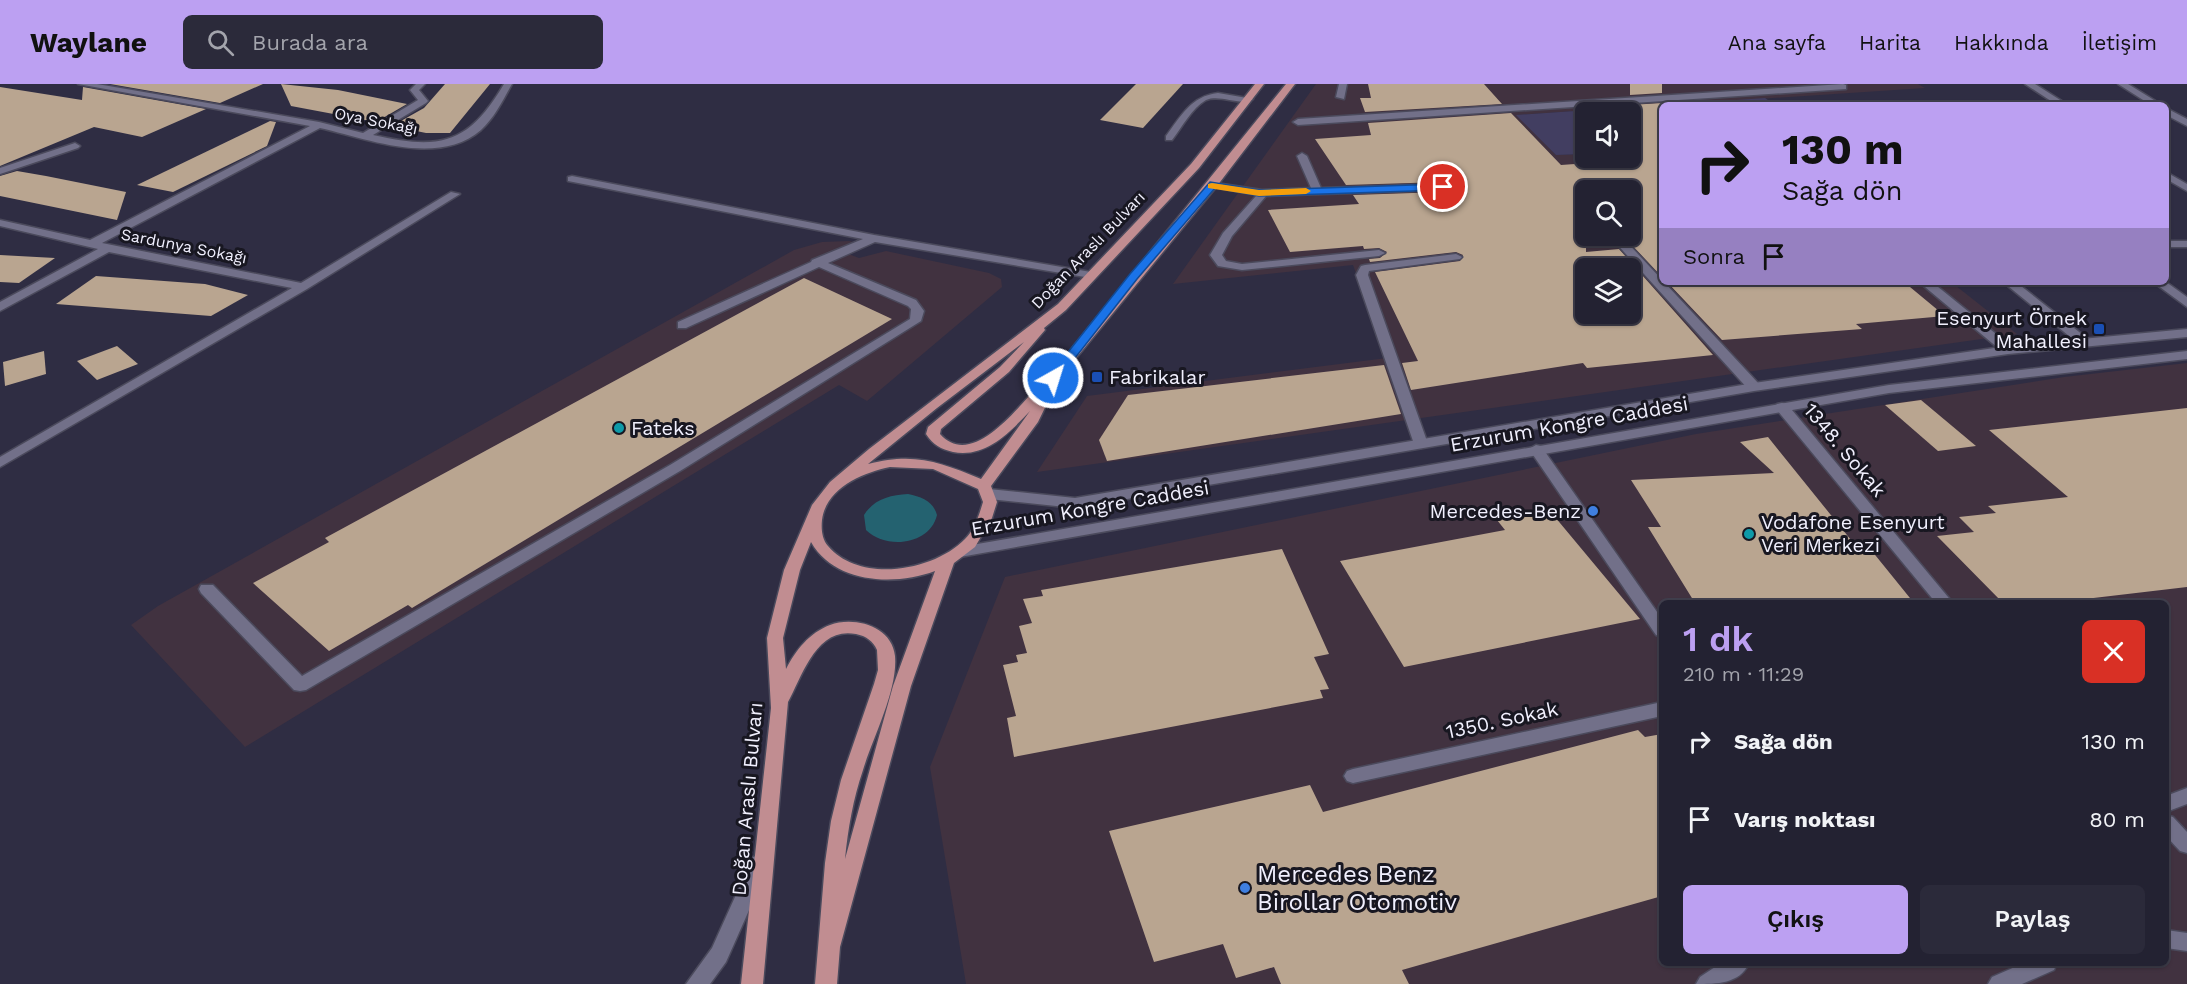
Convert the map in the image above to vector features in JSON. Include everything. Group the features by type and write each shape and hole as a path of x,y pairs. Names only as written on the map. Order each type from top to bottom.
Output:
{"main road":[{"name":"Doğan Araslı Bulvarı","path":"835,485 892,435 1014,342 1042,325 1195,166 1260,84"},
{"path":"1042,325 1032,342 935,427 933,434 938,442 952,448 973,450 992,440 1053,378 1213,184 1291,84"},
{"path":"986,490 1031,422 1053,378"},
{"path":"905,462 935,465 986,490 990,502 978,532 953,556 905,573 860,570 832,558 822,549 813,528 814,516 825,495 835,485 860,471 905,462"},
{"name":"Doğan Araslı Bulvarı","path":"752,984 780,708 775,638 792,570 814,516"},
{"path":"830,947 902,686 953,556"},
{"path":"780,708 796,663 810,643 818,638 836,630 857,627 873,634 885,646 887,659 882,683 849,782 833,858 830,947 826,984"}],"street":[{"name":"Oya Sokağı","path":"82,84 429,146 448,143 471,133 489,117 508,84"},
{"path":"129,92 140,84"},
{"path":"366,135 423,101 414,90 421,84"},
{"path":"1208,95 1216,84"},
{"path":"1341,97 1343,84"},
{"path":"1298,122 1843,87 1839,84"},
{"path":"2029,84 2057,102"},
{"path":"2122,84 2152,102"},
{"path":"1168,138 1201,98 1208,95 1248,99"},
{"path":"2169,113 2187,123"},
{"path":"91,244 320,125"},
{"path":"0,171 75,146"},
{"path":"1302,156 1317,191"},
{"path":"2169,176 2187,188"},
{"path":"573,179 874,238 1091,274"},
{"path":"1213,184 1259,193 1443,187"},
{"path":"2169,189 2187,188"},
{"path":"1259,193 1261,196 1222,245 1216,258 1222,264 1242,267 1379,253"},
{"path":"0,463 303,287 455,194"},
{"path":"0,224 107,248"},
{"path":"682,325 816,262 874,238"},
{"path":"2169,244 2187,243"},
{"path":"1625,246 1659,284"},
{"name":"Sardunya Sokağı","path":"0,307 107,248 303,287"},
{"path":"1421,444 1362,275 1365,268 1456,257"},
{"path":"207,589 300,686 675,468 915,321 918,316 918,311 912,303 816,262"},
{"path":"1660,285 1754,387"},
{"path":"1929,285 2008,350"},
{"path":"2013,285 2084,342"},
{"path":"2163,285 2187,303"},
{"name":"Erzurum Kongre Caddesi","path":"986,490 1076,503 1754,387 2008,350 2187,333"},
{"name":"Erzurum Kongre Caddesi","path":"953,556 1536,449 1889,389 2187,355"},
{"name":"1348. Sokak","path":"1782,407 1943,600"},
{"path":"1536,449 1659,627"},
{"name":"1350. Sokak","path":"1353,776 1659,710"},
{"path":"2169,803 2187,796"},
{"path":"2169,827 2187,845"},
{"path":"697,984 719,955 765,852"},
{"path":"2169,939 2187,942"},
{"path":"1707,984 1734,966"},
{"path":"1999,984 2040,966"}],"shaded area":[{"path":"1316,84 1918,84 1925,88 1713,102 1659,102 1659,106 1641,107 1641,102 1575,102 1575,111 1517,115 1556,155 1575,154 1575,168 1641,168 1641,156 1659,152 1659,285 1955,285 2017,334 1037,472 1087,396 1387,358 1353,265 1173,284"},
{"path":"1765,98 1771,102 1708,102"},
{"path":"1641,106 1659,106 1641,110"},
{"path":"1575,111 1575,154 1556,155 1516,115"},
{"path":"822,242 858,243 846,253 859,258 886,251 989,273 1001,279 1002,287 867,401 839,385 245,747 131,625 158,606 794,250"},
{"path":"2187,363 2187,984 966,984 930,767 1005,577 1696,434 2064,377"},
{"path":"908,494 926,500 935,510 937,515 933,525 926,533 917,538 895,542 875,536 866,530 864,515 873,505 895,495"}],"building":[{"path":"110,84 263,84 220,103"},
{"path":"281,84 338,90 407,104 376,122 291,106"},
{"path":"445,84 490,84 450,133 426,133 392,126 424,108"},
{"path":"1136,84 1183,84 1143,128 1100,120"},
{"path":"1368,84 1484,84 1502,104 1365,112 1360,98 1371,98"},
{"path":"1630,84 1662,84 1662,93 1630,95"},
{"path":"0,87 82,100 83,87 206,109 142,137 94,127 0,166"},
{"path":"1659,103 1659,274 1633,246 1641,246 1641,180 1575,180 1575,246 1586,246 1586,252 1619,249 1627,258 1575,258 1575,324 1641,324 1641,274 1713,355 1587,368 1583,363 1411,390 1402,363 1418,361 1375,272 1460,261 1463,255 1456,252 1370,262 1369,259 1380,258 1387,252 1379,248 1364,249 1363,246 1290,252 1268,210 1359,204 1353,195 1443,192 1450,188 1443,182 1346,185 1315,139 1371,135 1368,123 1511,113 1561,165 1575,164 1575,168 1641,168 1641,104"},
{"path":"270,121 276,122 267,146 173,192 137,185"},
{"path":"17,171 126,192 117,220 0,196 0,176"},
{"path":"0,255 55,258 19,283 0,282"},
{"path":"96,276 205,284 248,295 211,316 56,304"},
{"name":"Fateks","path":"804,278 892,319 412,608 408,605 329,651 253,583 329,542 325,538"},
{"path":"1670,285 1908,285 1945,316 1856,324 1862,329 1722,340"},
{"path":"117,346 138,364 97,380 77,361"},
{"path":"44,351 46,374 5,386 3,362"},
{"path":"1384,365 1401,414 1107,461 1099,440 1128,395"},
{"path":"1921,400 1976,446 1938,451 1885,405"},
{"path":"2187,408 2187,587 2076,600 2000,600 1937,536 1974,532 1959,517 1996,513 1988,506 2068,497 1989,430"},
{"name":"Vodafone Esenyurt Veri Merkezi","path":"1768,437 1851,540 1863,540 1912,600 1693,600 1648,527 1661,527 1631,480 1774,473 1740,442"},
{"path":"1550,511 1640,619 1404,667 1340,561 1505,530 1497,520"},
{"path":"1282,549 1329,654 1314,657 1329,689 1320,690 1323,698 1014,757 1007,718 1016,716 1003,665 1018,662 1016,655 1027,653 1019,626 1032,623 1023,599 1043,596 1041,590"},
{"path":"1638,730 1645,737 1659,735 1659,897 1402,970 1409,984 1281,984 1274,967 1236,978 1223,944 1154,962 1109,831 1310,785 1323,812"}],"slow traffic":[{"path":"1212,186 1213,184 1259,193 1306,191"}],"place":[{"name":"Esenyurt Örnek Mahallesi","path":"2099,329"},
{"name":"Fabrikalar","path":"1097,377"},
{"name":"Fateks","path":"619,428"},
{"name":"Mercedes-Benz","path":"1593,511"},
{"name":"Vodafone Esenyurt Veri Merkezi","path":"1749,534"},
{"name":"Mercedes Benz Birollar Otomotiv","path":"1245,888"}],"route":[{"path":"1053,378 1213,184 1259,193 1443,187"}]}
